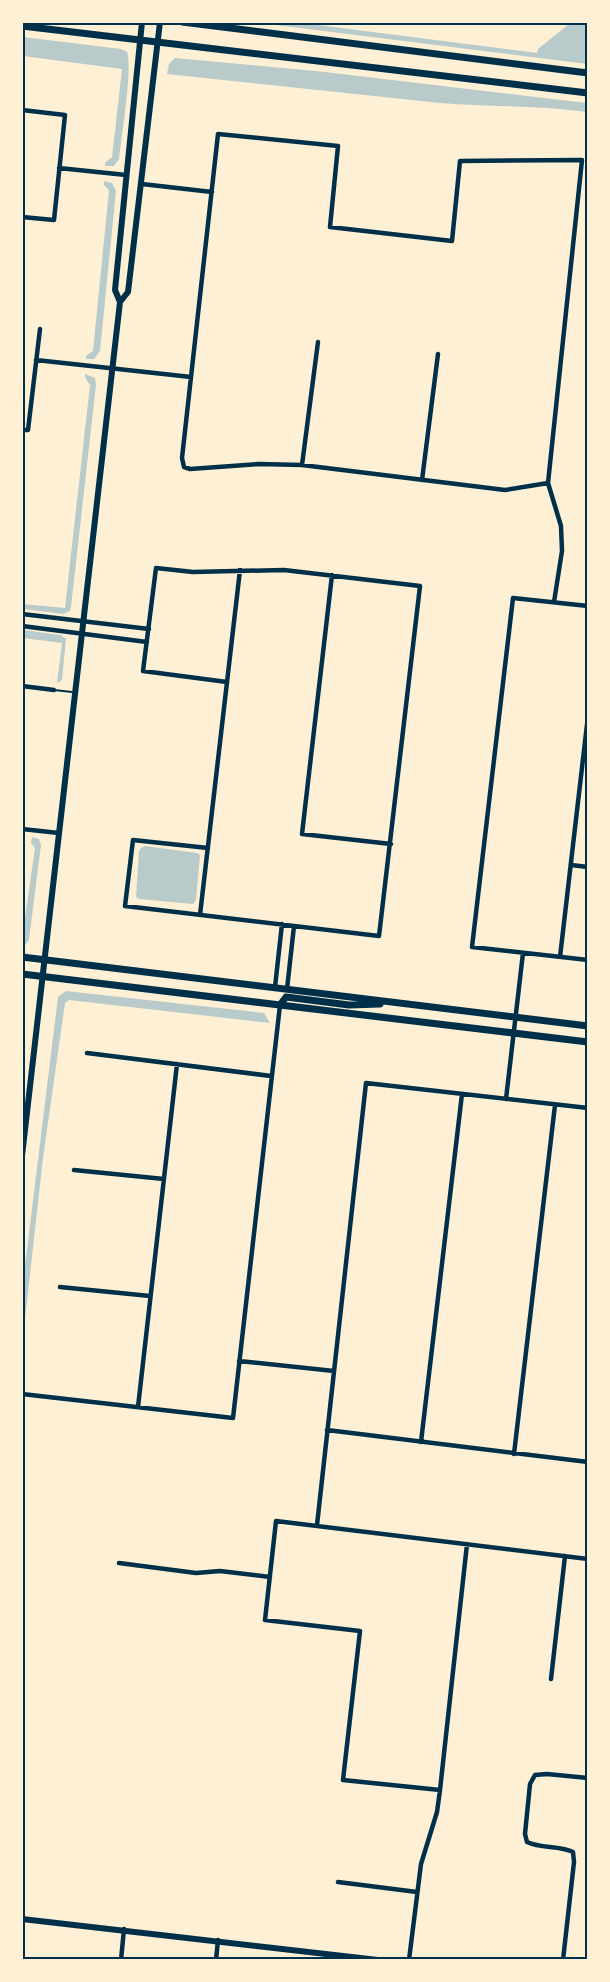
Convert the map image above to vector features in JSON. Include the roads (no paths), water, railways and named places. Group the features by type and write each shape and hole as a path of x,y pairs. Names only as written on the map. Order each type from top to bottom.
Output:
{"main road":[{"path":"182,22 588,73"},
{"path":"22,26 588,93"},
{"path":"22,957 588,1026"},
{"path":"22,974 588,1042"},
{"path":"280,1005 286,997 349,1005 400,1002"}],"street":[{"path":"22,1156 26,1091 44,960 120,302 115,290 142,22"},
{"path":"120,302 128,292 160,22"},
{"path":"22,110 65,115 54,220 22,217"},
{"path":"548,483 505,490 302,465 259,464 190,469 184,467 182,458 218,134 338,146 330,227 452,241 460,161 582,160 548,483 561,526 561,551 554,602"},
{"path":"60,168 126,175"},
{"path":"142,184 212,192"},
{"path":"25,430 40,329"},
{"path":"302,465 318,342"},
{"path":"422,480 438,354"},
{"path":"36,360 191,377"},
{"path":"208,848 133,840 125,906 379,936 420,586 284,570 193,572 156,568 143,671 227,682"},
{"path":"200,915 240,570"},
{"path":"332,575 302,834 391,844"},
{"path":"588,606 513,598 472,947 588,960"},
{"path":"22,614 149,629"},
{"path":"43,629 45,616"},
{"path":"113,638 115,625"},
{"path":"22,626 147,642"},
{"path":"22,686 54,690"},
{"path":"560,957 588,716"},
{"path":"22,829 59,833"},
{"path":"570,865 588,867"},
{"path":"274,987 282,924"},
{"path":"287,989 294,926"},
{"path":"506,1099 522,953"},
{"path":"278,961 290,963"},
{"path":"22,1394 233,1418 280,1005"},
{"path":"87,1053 272,1076"},
{"path":"138,1407 177,1064"},
{"path":"317,1525 366,1083 588,1108"},
{"path":"421,1442 462,1094"},
{"path":"514,1454 555,1105"},
{"path":"74,1170 164,1179"},
{"path":"60,1287 150,1296"},
{"path":"239,1361 334,1371"},
{"path":"327,1431 588,1462"},
{"path":"440,1791 343,1780 360,1631 265,1620 276,1521 588,1559"},
{"path":"409,1959 421,1864 437,1812 440,1791 468,1544"},
{"path":"550,1679 565,1556"},
{"path":"119,1563 196,1573 220,1571 270,1577"},
{"path":"563,1959 574,1862 573,1852 565,1848 536,1846 527,1842 525,1834 530,1784 535,1775 588,1778"},
{"path":"338,1881 417,1892"},
{"path":"22,1919 378,1959"},
{"path":"121,1959 124,1929"},
{"path":"216,1959 218,1940"}],"lane":[{"path":"54,690 75,692"}]}
